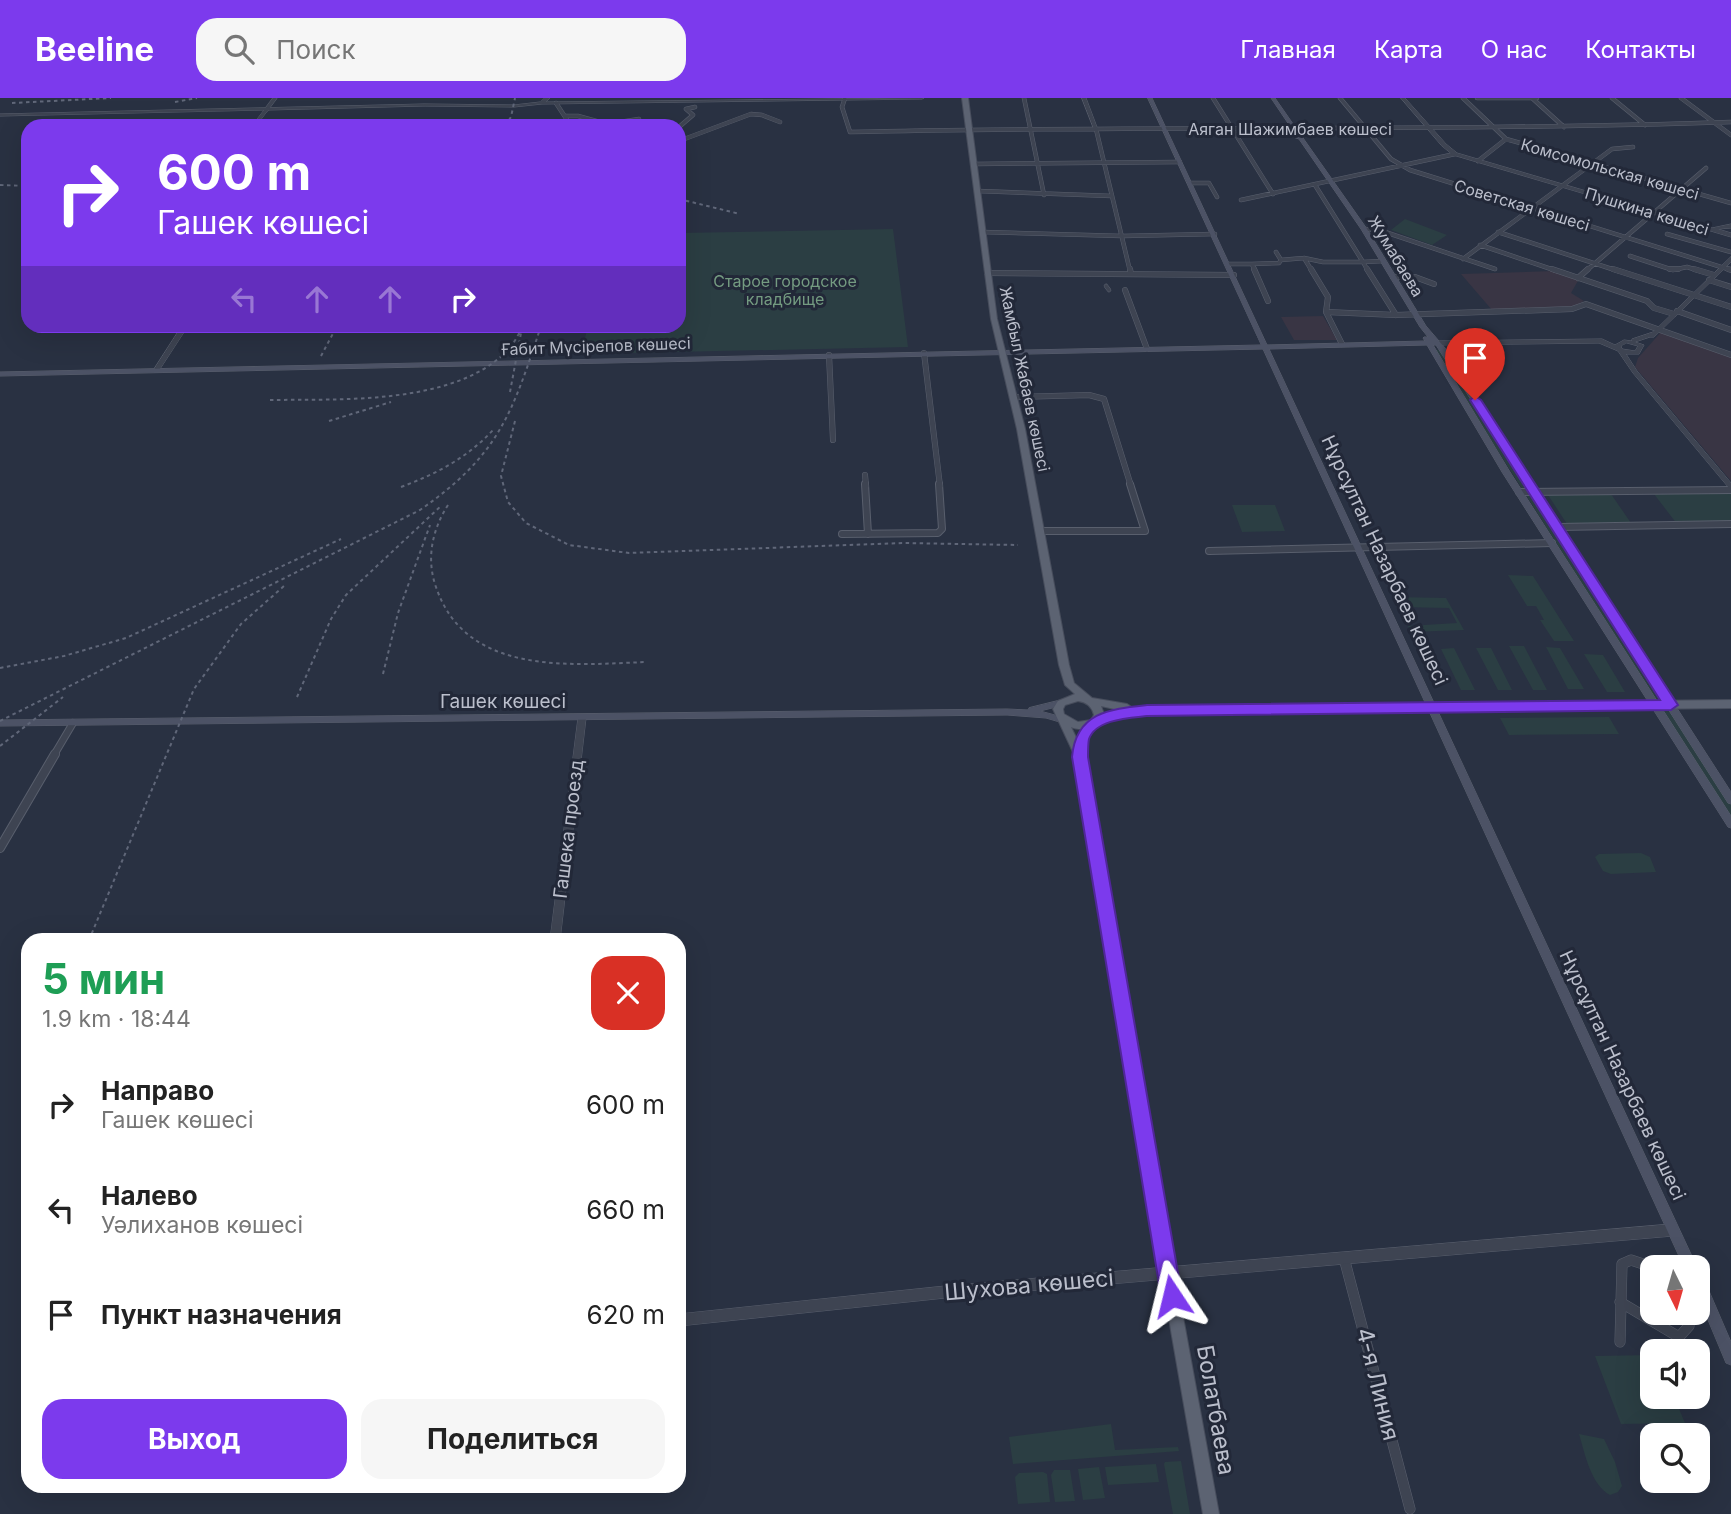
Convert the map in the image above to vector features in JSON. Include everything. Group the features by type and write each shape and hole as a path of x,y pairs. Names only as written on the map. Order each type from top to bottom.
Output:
{"main road":[{"name":"Жамбыл Жабаев көшесі","path":"965,98 987,273 1064,665"},
{"name":"Нұрсұлтан Назарбаев көшесі","path":"1150,98 1684,1255"},
{"path":"1267,98 1276,100"},
{"name":"Жумабаева","path":"1276,100 1364,229 1432,345"},
{"path":"1275,130 1289,127 1290,123 1316,130"},
{"path":"1275,130 1301,138 1303,133 1316,130"},
{"path":"1266,346 1432,345"},
{"path":"1432,345 1519,492 1731,824"},
{"path":"1432,345 1535,492 1731,800"},
{"name":"Ғабит Мүсірепов көшесі","path":"0,374 1266,346"},
{"path":"1569,571 1586,571"},
{"path":"1064,665 1069,683 1099,711 1099,718 1081,739 1080,757 1168,1273"},
{"path":"1064,665 1058,711 1080,757"},
{"path":"1061,703 1073,697 1147,710"},
{"name":"Гашек көшесі","path":"1007,712 1061,703"},
{"path":"1063,720 1075,726 1093,724 1118,713 1147,710 1731,704"},
{"name":"Гашек көшесі","path":"0,723 1007,712 1046,715 1063,720"},
{"name":"Болатбаева","path":"1168,1273 1211,1514"},
{"path":"1710,1309 1730,1355"}],"street":[{"path":"259,119 275,98"},
{"path":"541,103 548,98"},
{"path":"0,115 424,105 514,106 541,103 922,98"},
{"path":"1024,98 1045,196"},
{"path":"1084,98 1096,129 1131,274"},
{"path":"1213,98 1273,194"},
{"name":"Советская көшесі","path":"1340,98 1391,159 1402,166 1731,270"},
{"path":"1403,98 1428,128 1455,153"},
{"name":"Комсомольская көшесі","path":"1463,98 1490,127 1506,139 1731,203"},
{"path":"1477,98 1534,98 1565,127"},
{"path":"1612,98 1646,126"},
{"path":"1681,98 1731,135"},
{"name":"Аяган Шажимбаев көшесі","path":"845,99 842,107 850,132 970,129 1316,130 1646,126 1731,122"},
{"path":"556,103 568,119"},
{"path":"686,121 693,115 685,110 695,107"},
{"path":"686,139 747,115 761,114 780,122"},
{"path":"566,116 588,119"},
{"path":"1478,161 1506,139"},
{"path":"1463,259 1612,149 1633,147"},
{"path":"1241,200 1455,153"},
{"name":"Пушкина көшесі","path":"1455,153 1698,226 1718,229 1731,236"},
{"path":"975,164 1180,162"},
{"path":"1578,278 1706,169"},
{"path":"1190,183 1209,183 1217,197"},
{"path":"1315,185 1396,315"},
{"path":"978,191 1035,192 1045,196 1112,196"},
{"path":"1718,229 1731,225"},
{"path":"1364,229 1379,230 1494,269"},
{"path":"982,232 1122,236 1214,234"},
{"path":"1498,232 1731,307"},
{"path":"1667,234 1731,252"},
{"path":"1480,245 1647,301 1654,308 1731,330"},
{"path":"1276,251 1281,260"},
{"path":"1630,256 1673,270 1687,267 1731,288"},
{"path":"1304,258 1328,297 1326,312 1342,344"},
{"path":"1228,264 1272,265 1281,260 1304,258 1323,262 1384,261"},
{"path":"1635,372 1632,360 1657,331 1731,259"},
{"path":"1252,264 1269,301"},
{"path":"987,273 1234,275"},
{"path":"1393,277 1415,277 1434,284"},
{"path":"1125,290 1147,348"},
{"path":"1326,312 1396,315 1572,309 1586,304 1731,355"},
{"path":"1432,345 1626,341 1644,339 1657,331"},
{"path":"156,371 180,333"},
{"path":"1599,341 1631,354 1640,351"},
{"path":"1640,351 1640,344 1626,341 1618,344 1635,372 1731,489"},
{"path":"842,534 927,535 938,533 942,526 924,353"},
{"path":"829,355 833,440"},
{"path":"1013,397 1089,395 1104,398 1145,531 1039,531"},
{"path":"865,475 868,534"},
{"path":"1519,492 1731,489"},
{"path":"1558,527 1731,524"},
{"path":"1209,551 1552,543"},
{"name":"Гашека проезд","path":"556,933 582,718"},
{"path":"0,848 73,723"},
{"name":"Шухова көшесі","path":"686,1319 1168,1273 1673,1230"},
{"name":"4-я Линия","path":"1344,1258 1410,1509"},
{"path":"1620,1342 1623,1262 1640,1262"},
{"path":"1620,1303 1640,1315"},
{"path":"1658,1325 1679,1337 1689,1325"}],"shaded area":[{"path":"1554,271 1579,279 1571,293 1584,301 1571,308 1492,310 1461,274"},
{"path":"1323,316 1337,340 1294,340 1281,317"},
{"path":"1661,332 1731,356 1731,481 1635,367 1638,358"}],"green space":[{"path":"1405,219 1447,235 1432,245 1391,230"},
{"name":"Старое городское кладбище","path":"893,229 908,347 581,354 586,333 686,333 686,233"},
{"path":"1433,350 1440,350 1531,490 1523,490"},
{"path":"1731,493 1731,523 1677,524 1654,494"},
{"path":"1611,494 1631,523 1567,524 1548,495"},
{"path":"1526,495 1534,495 1665,699 1655,699"},
{"path":"1232,505 1275,505 1285,531 1242,532"},
{"path":"1508,575 1533,576 1574,641 1554,641 1540,620 1544,620 1536,606 1527,606"},
{"path":"1394,597 1446,598 1464,630 1410,632 1408,626 1457,623 1449,608 1399,607"},
{"path":"1509,646 1524,646 1547,690 1533,690"},
{"path":"1546,647 1560,648 1584,689 1568,689"},
{"path":"1454,648 1475,690 1461,690 1441,649"},
{"path":"1476,648 1491,648 1512,690 1498,690"},
{"path":"1584,654 1603,655 1625,692 1607,692"},
{"path":"1662,711 1671,711 1731,805 1731,818"},
{"path":"1609,717 1619,734 1509,735 1500,718"},
{"path":"1641,853 1650,857 1656,872 1611,874 1603,871 1595,857 1599,854"},
{"path":"1640,1355 1640,1409 1679,1409 1685,1423 1621,1424 1595,1356"},
{"path":"1111,1424 1115,1450 1178,1447 1179,1451 1013,1464 1009,1437"},
{"path":"1579,1434 1604,1439 1622,1486 1618,1492 1610,1495 1593,1477"},
{"path":"1181,1461 1190,1514 1173,1514 1164,1464"},
{"path":"1156,1464 1159,1482 1108,1485 1105,1467"},
{"path":"1099,1467 1105,1498 1083,1500 1078,1469"},
{"path":"1054,1470 1070,1470 1075,1501 1055,1502 1051,1475"},
{"path":"1019,1473 1047,1474 1050,1502 1018,1504 1015,1477"}],"railway":[{"path":"12,103 111,98"},
{"path":"175,102 197,98"},
{"path":"510,119 515,98"},
{"path":"0,185 21,186"},
{"path":"686,201 740,214"},
{"path":"321,356 333,333"},
{"path":"270,400 394,396 455,382 482,370 505,353 519,333"},
{"path":"510,392 521,333"},
{"path":"0,721 420,510 447,490 485,451 511,408 539,333"},
{"path":"329,421 391,402"},
{"path":"515,421 501,476 508,502 526,523 569,545 629,553 903,543 1018,545"},
{"path":"401,487 450,464 473,449 493,430"},
{"path":"297,697 331,619 346,595 442,505"},
{"path":"448,505 438,524 432,545 431,566 436,587 451,616 471,637 496,651 524,659 585,664 646,662"},
{"path":"383,674 398,613 430,525"},
{"path":"0,668 64,656 126,638 341,539"},
{"path":"92,933 194,689 241,624 284,586"},
{"path":"0,746 63,697"}],"route":[{"path":"1172,1296 1080,757 1081,739 1088,727 1114,714 1147,710 1671,705 1475,400"}]}
